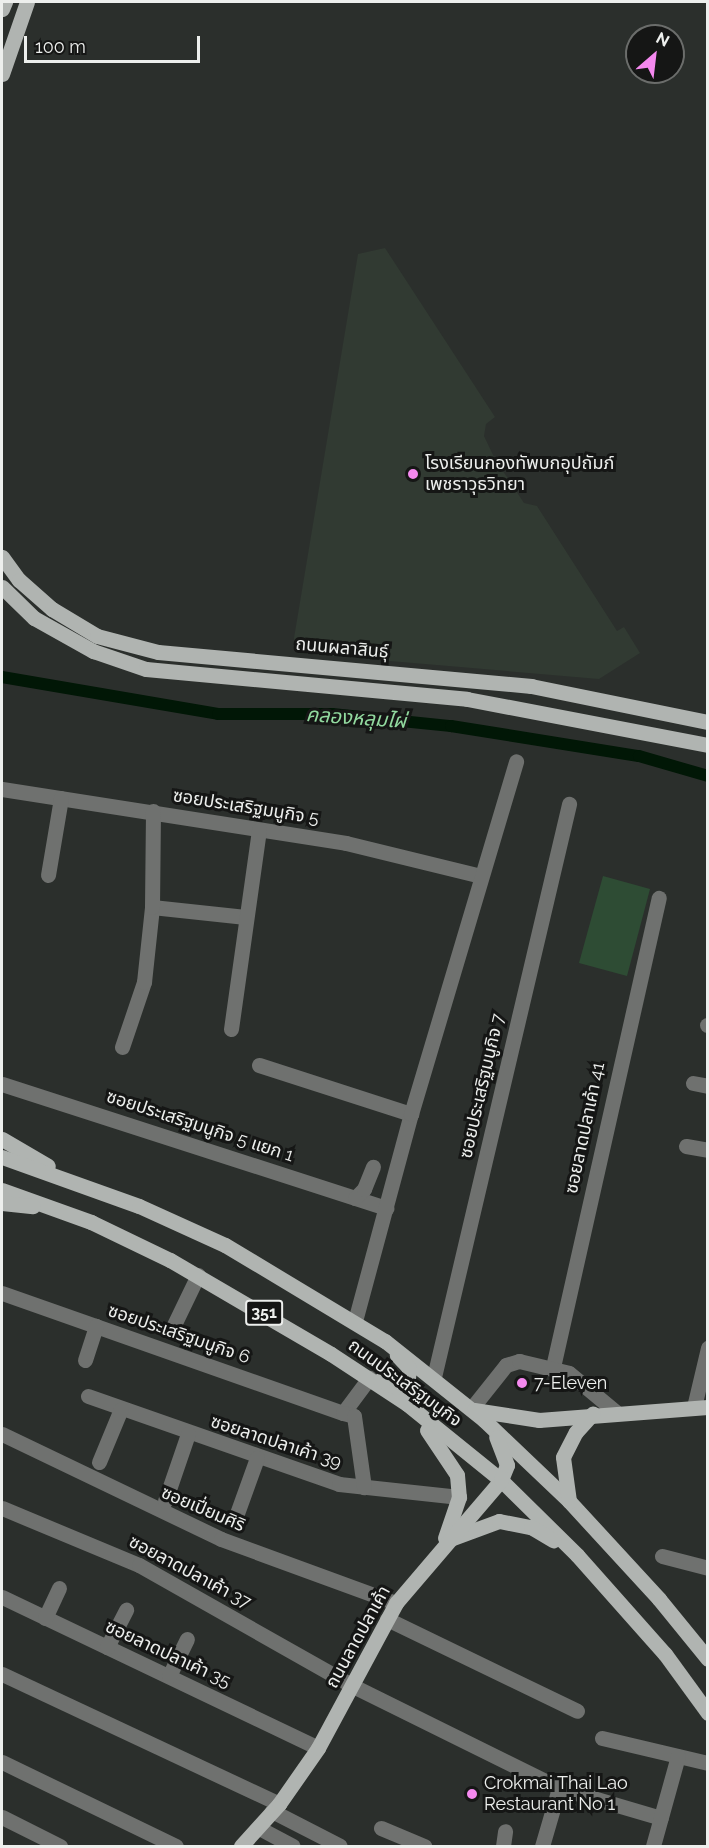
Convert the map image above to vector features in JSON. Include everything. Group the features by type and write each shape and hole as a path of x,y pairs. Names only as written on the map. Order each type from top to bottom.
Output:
{"main road":[{"path":"2,9 5,2"},
{"path":"2,74 27,2"},
{"name":"ถนนผลาสินธุ์","path":"2,557 19,580 61,614 97,636 158,652 531,686 708,722"},
{"path":"2,587 8,598 34,618 93,651 146,669 467,699 708,745"},
{"path":"2,1139 67,1179"},
{"name":"ถนนประเสริฐมนูกิจ","path":"2,1156 67,1179 225,1245 359,1324 434,1377 484,1420 569,1501 646,1584 708,1659"},
{"name":"ถนนประเสริฐมนูกิจ","path":"2,1190 57,1208 198,1275 331,1354 406,1404 501,1480 577,1555 666,1654 708,1713"},
{"path":"2,1203 57,1208"},
{"path":"331,1354 390,1385 402,1384 409,1373 407,1364 359,1324"},
{"path":"406,1404 450,1461 457,1474 459,1497 443,1544"},
{"path":"471,1409 539,1420 593,1413 701,1407"},
{"path":"569,1501 563,1457 576,1432 593,1413"},
{"path":"484,1420 506,1454 507,1465 501,1480"},
{"name":"ถนนลาดปลาเค้า","path":"241,1846 275,1808 318,1748 396,1603 443,1544 501,1480"},
{"path":"443,1544 479,1525 507,1521 531,1527 577,1555"}],"street":[{"path":"359,1324 411,1114 516,761"},
{"name":"ซอยประเสริฐมนูกิจ 5","path":"2,789 346,843 481,876"},
{"path":"48,875 61,798"},
{"name":"ซอยประเสริฐมนูกิจ 7","path":"434,1377 569,804"},
{"path":"122,1047 144,982 152,907 153,811"},
{"path":"231,1029 259,830"},
{"name":"ซอยลาดปลาเค้า 41","path":"553,1367 659,898"},
{"path":"152,907 245,917"},
{"path":"260,1065 411,1114"},
{"name":"ซอยประเสริฐมนูกิจ 5 แยก 1","path":"2,1084 387,1208"},
{"path":"686,1146 708,1150"},
{"path":"355,1198 364,1190 373,1167"},
{"path":"172,1329 198,1275"},
{"name":"ซอยประเสริฐมนูกิจ 6","path":"2,1293 343,1413"},
{"path":"85,1359 96,1326"},
{"path":"701,1407 708,1348"},
{"path":"471,1409 512,1362 553,1367 579,1380 616,1412"},
{"path":"364,1487 354,1416 343,1413 369,1378"},
{"name":"ซอยลาดปลาเค้า 39","path":"88,1396 188,1434 339,1484 459,1497"},
{"path":"99,1462 121,1409"},
{"name":"ซอยเปี่ยมศิริ","path":"2,1434 221,1539 341,1580 396,1603"},
{"path":"165,1501 188,1434"},
{"path":"236,1519 257,1458"},
{"name":"ซอยลาดปลาเค้า 37","path":"2,1508 139,1565 353,1686 559,1788 661,1818"},
{"path":"662,1556 708,1568"},
{"path":"45,1617 59,1588"},
{"name":"ซอยลาดปลาเค้า 35","path":"2,1597 318,1748"},
{"path":"107,1647 126,1610"},
{"path":"387,1619 577,1711"},
{"path":"169,1676 187,1639"},
{"path":"2,1674 275,1808 340,1846"},
{"path":"602,1738 708,1763"},
{"path":"653,1846 678,1756"},
{"path":"2,1762 176,1846"},
{"path":"542,1846 559,1788"},
{"path":"2,1817 60,1846"},
{"path":"259,1828 293,1846"},
{"path":"381,1828 424,1846"}],"shaded area":[{"name":"โรงเรียนกองทัพบกอุปถัมภ์ เพชราวุธวิทยา","path":"385,248 495,417 486,424 484,436 495,459 524,503 537,506 617,631 624,627 640,653 599,679 296,653 294,638 358,254"}],"green space":[{"path":"603,876 650,889 627,976 579,963"}],"waterway":[{"name":"คลองหลุมไผ่","path":"2,677 218,714 332,714 451,726 639,756 708,776"}],"place":[{"name":"โรงเรียนกองทัพบกอุปถัมภ์ เพชราวุธวิทยา","path":"413,474"},
{"name":"7-Eleven","path":"522,1383"},
{"name":"Crokmai Thai Lao Restaurant No 1","path":"472,1794"}]}
